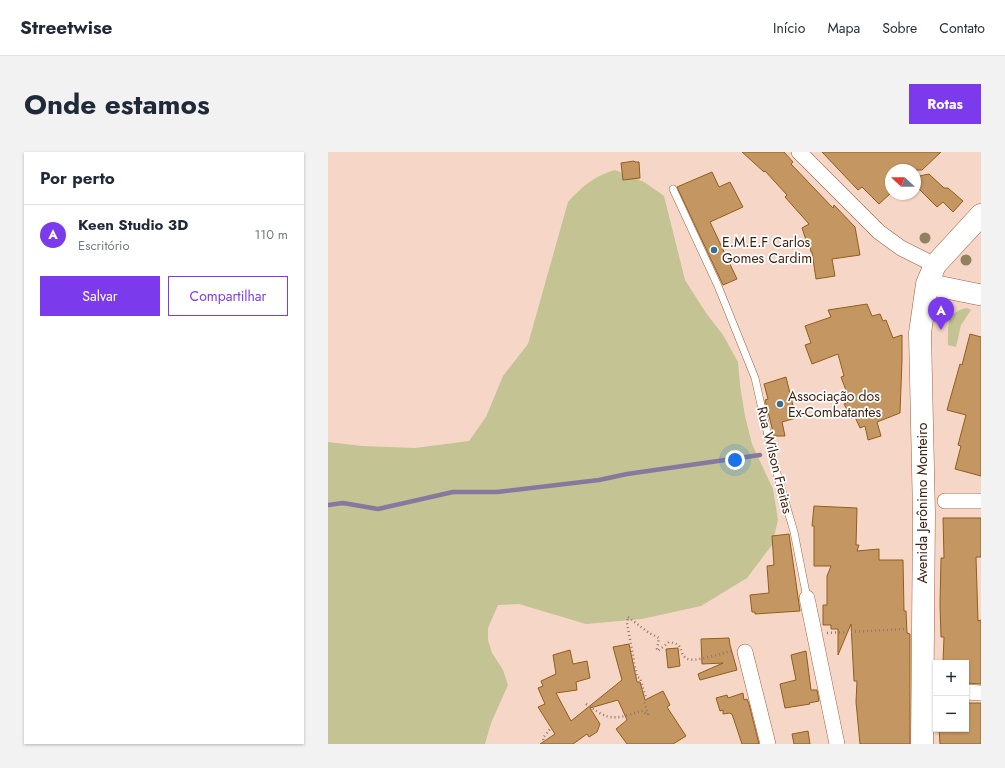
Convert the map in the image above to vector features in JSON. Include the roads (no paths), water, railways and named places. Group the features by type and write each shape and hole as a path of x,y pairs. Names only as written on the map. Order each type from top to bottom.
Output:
{"main road":[{"path":"981,215 926,268 981,295"},
{"name":"Avenida Jerônimo Monteiro","path":"922,744 924,514 920,334 926,268"}],"street":[{"path":"799,152 879,232 902,248 926,268"},
{"path":"945,500 981,501"},
{"name":"Rua Wilson Freitas","path":"807,598 837,744"},
{"path":"745,652 768,744"},
{"path":"969,692 981,692"}],"lane":[{"name":"Rua Wilson Freitas","path":"673,189 718,286 755,378 774,463 794,532 807,598"}],"waterway":[{"path":"328,505 343,503 378,509 453,492 497,492 599,480 627,474 760,455"}],"place":[{"name":"E.M.E.F Carlos Gomes Cardim","path":"714,250"},
{"name":"Keen Studio 3D","path":"941,330"},
{"name":"Associação dos Ex-Combatantes","path":"780,404"}]}
